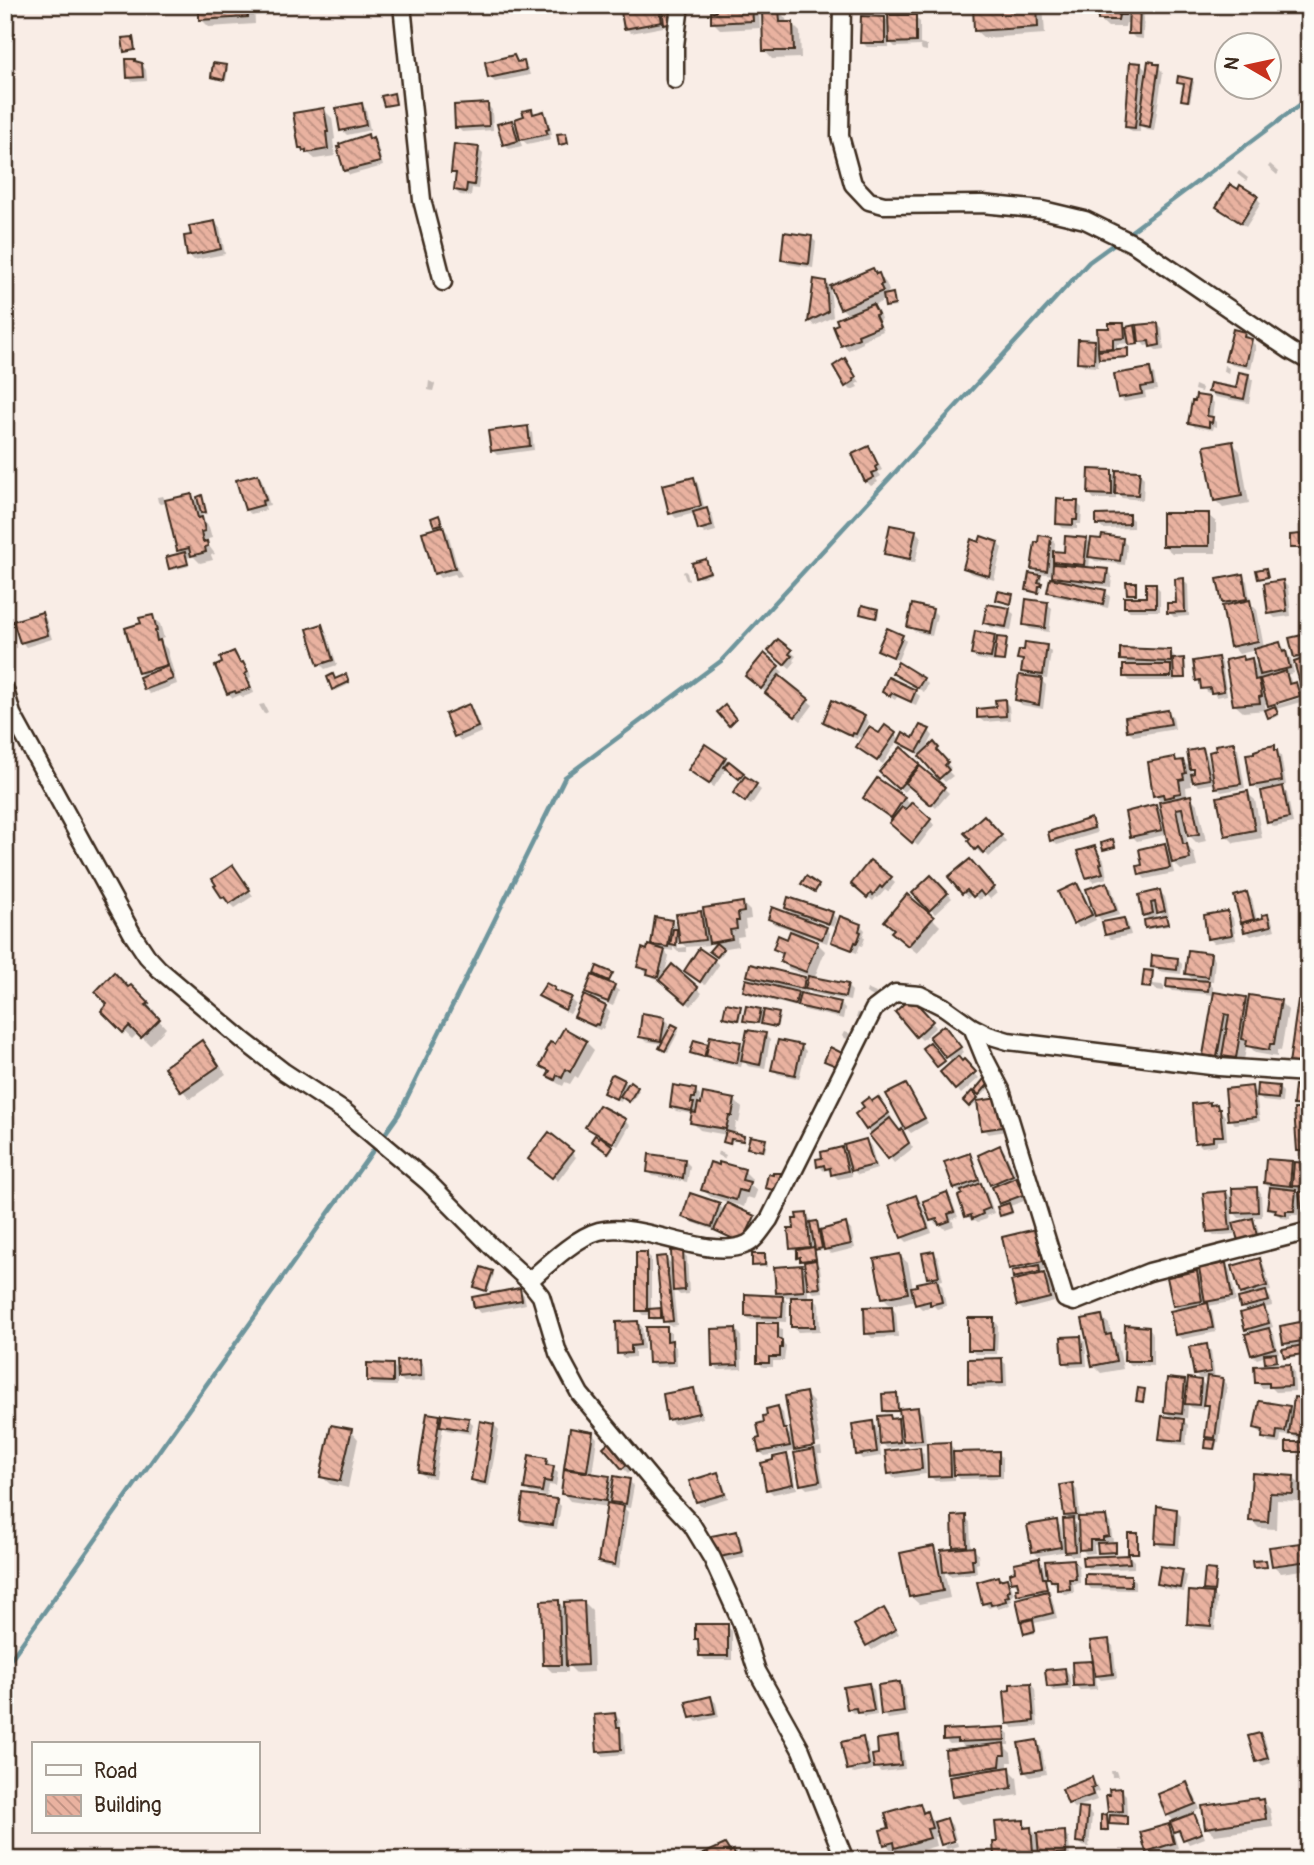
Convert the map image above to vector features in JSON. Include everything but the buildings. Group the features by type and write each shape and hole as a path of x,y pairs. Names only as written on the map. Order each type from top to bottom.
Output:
{"street":[{"path":"402,5 422,200 443,282"},
{"path":"675,80 675,46 681,5"},
{"path":"842,5 839,136 853,184 869,201 884,205 1007,206 1043,210 1085,220 1134,244 1309,361"},
{"path":"5,690 12,714 147,956 244,1041 284,1072 345,1112 428,1182 541,1296 558,1353 580,1394 692,1525 712,1558 740,1622 757,1671 801,1750 845,1860"},
{"path":"529,1281 567,1248 597,1231 618,1229 724,1250 750,1244 769,1220 874,1009 895,993 920,995 944,1007 972,1027 1008,1041 1219,1066 1309,1073"},
{"path":"972,1027 1001,1090 1065,1299 1074,1301 1149,1272 1309,1231"}],"waterway":[{"path":"1125,236 1309,98"},
{"path":"382,1138 399,1114 565,777 721,661 1089,262 1118,241"},
{"path":"5,1667 377,1145"}]}
